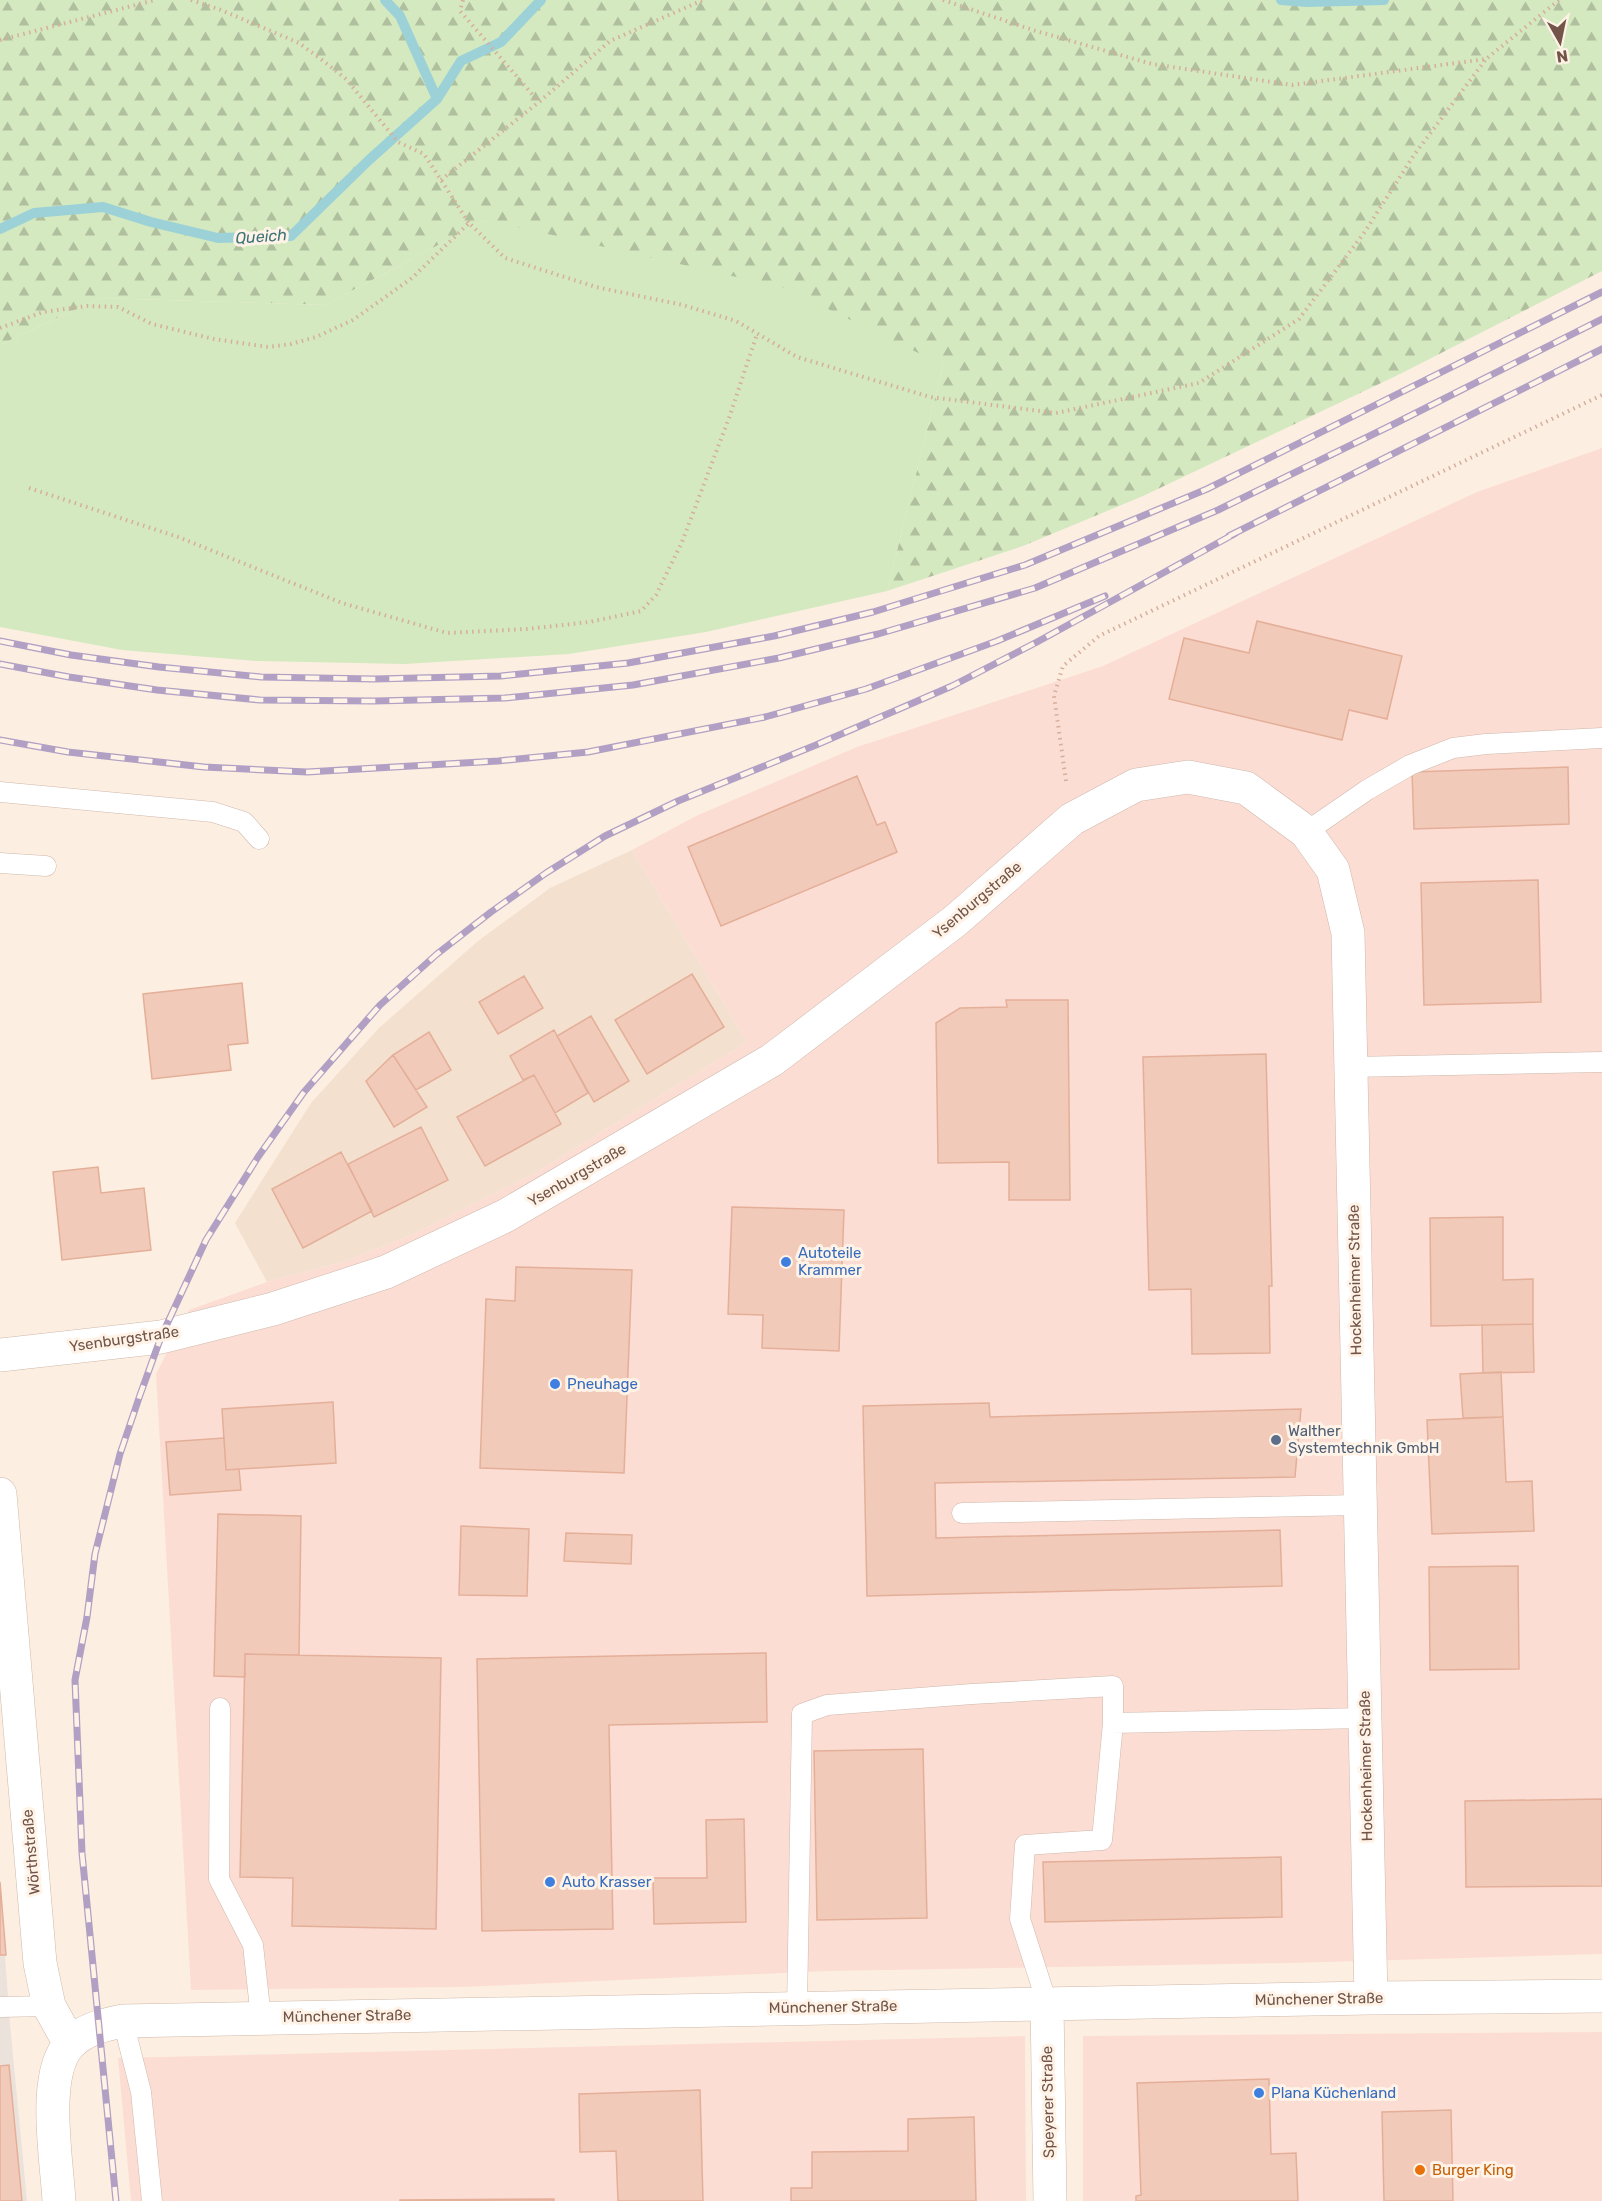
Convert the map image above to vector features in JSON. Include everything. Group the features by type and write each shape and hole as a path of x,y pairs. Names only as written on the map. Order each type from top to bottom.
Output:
{"street":[{"name":"Hockenheimer Straße","path":"1072,819 1136,785 1188,777 1246,788 1306,832 1333,870 1348,933 1371,1998"},
{"name":"Ysenburgstraße","path":"0,1355 161,1337 273,1309 386,1272 506,1216 772,1060 955,921 1072,819"},
{"name":"Wörthstraße","path":"0,1494 40,1963 49,2006 70,2044"},
{"name":"Münchener Straße","path":"70,2044 92,2029 123,2021 1602,1995"},
{"name":"Speyerer Straße","path":"1047,2003 1050,2201"},
{"path":"59,2201 53,2084 59,2060 70,2044"}],"lane":[{"path":"1306,832 1367,790 1410,765 1453,748 1602,738"},
{"path":"0,792 213,812 244,822 260,839"},
{"path":"0,863 46,866"},
{"path":"1351,1067 1602,1062"},
{"path":"962,1513 1360,1504"},
{"path":"797,2008 801,1714 827,1705 1113,1686 1113,1723 1102,1840 1025,1845 1020,1919 1047,2003"},
{"path":"220,1708 219,1878 253,1945 261,2018"},
{"path":"1113,1723 1365,1718"},
{"path":"0,2007 49,2006"},
{"path":"123,2021 141,2092 152,2201"}],"path":[{"path":"0,39 155,0"},
{"path":"191,0 221,10 299,43 346,79 398,142 424,154 469,223 505,258 596,287 683,305 736,321 797,357 930,397 1056,413 1199,383 1299,319 1364,233 1414,155 1486,59 1559,0"},
{"path":"463,0 460,11 539,102"},
{"path":"441,180 539,102 610,41 703,0"},
{"path":"943,0 1036,31 1152,64 1292,85 1486,59"},
{"path":"0,328 43,312 87,306 118,307 152,324 214,339 267,347 291,344 316,337 353,320 412,278 469,223"},
{"path":"29,488 178,537 342,603 447,633 527,629 589,622 641,611 656,594 682,542 729,418 757,334"},
{"path":"1072,819 1054,696 1063,666 1099,636 1602,394"}],"shaded area":[{"path":"1602,448 1602,1954 1291,1963 830,1971 462,1987 191,1990 156,1374 189,1310 267,1282 346,1261 414,1234 532,1175 747,1042 632,850 698,815 857,747 1103,666 1477,492"},
{"path":"632,850 747,1042 532,1175 414,1234 346,1261 267,1282 235,1223 311,1103 379,1028 478,941 550,888"},
{"path":"0,1888 10,2024 27,2201 0,2201"},
{"path":"1602,2032 1602,2201 1083,2201 1083,2036"},
{"path":"1025,2036 1026,2201 131,2201 118,2058"}],"green space":[{"path":"0,0 1602,0 1602,271 1400,374 1143,496 1023,546 887,591 943,365 486,220 325,305 100,298 0,345"},
{"path":"486,220 785,288 943,365 887,591 706,632 569,654 405,664 257,661 122,650 0,627 0,345 100,298 325,305"}],"building":[{"path":"1257,621 1402,656 1387,719 1349,710 1342,740 1169,699 1184,638 1249,653"},
{"path":"1568,767 1569,824 1414,829 1412,772"},
{"path":"857,776 877,825 885,822 897,852 721,926 688,847"},
{"path":"1538,880 1541,1002 1424,1005 1421,883"},
{"path":"692,974 724,1027 647,1074 615,1020"},
{"path":"524,976 543,1008 498,1034 479,1002"},
{"path":"242,983 248,1043 228,1045 231,1070 152,1079 143,994"},
{"path":"1006,1000 1068,1000 1070,1200 1009,1200 1009,1162 938,1163 936,1023 960,1008 1007,1007"},
{"path":"591,1016 629,1081 594,1102 557,1036"},
{"path":"554,1030 588,1093 555,1113 534,1075 523,1080 510,1056"},
{"path":"429,1032 451,1070 416,1090 393,1055"},
{"path":"1266,1054 1272,1286 1269,1286 1270,1353 1192,1354 1191,1289 1149,1290 1143,1057"},
{"path":"393,1055 427,1107 394,1127 366,1081"},
{"path":"534,1075 561,1124 485,1166 457,1117"},
{"path":"421,1127 448,1180 374,1217 348,1164"},
{"path":"341,1152 372,1211 303,1248 272,1189"},
{"path":"98,1167 101,1193 144,1188 151,1250 62,1260 53,1172"},
{"name":"Autoteile Krammer","path":"732,1207 844,1210 839,1351 762,1348 763,1315 728,1314"},
{"path":"1503,1217 1503,1280 1533,1279 1533,1324 1431,1326 1430,1218"},
{"name":"Pneuhage","path":"516,1267 632,1270 624,1473 480,1468 486,1299 515,1301"},
{"path":"1533,1324 1534,1372 1483,1373 1482,1325"},
{"path":"1501,1372 1503,1417 1463,1418 1460,1374"},
{"path":"333,1402 336,1463 226,1470 222,1409"},
{"path":"989,1403 990,1417 1301,1409 1295,1477 935,1483 936,1538 1280,1530 1282,1586 867,1596 863,1406"},
{"path":"1503,1417 1506,1482 1532,1481 1534,1531 1432,1534 1427,1420"},
{"path":"224,1438 226,1470 239,1469 241,1490 170,1495 166,1442"},
{"path":"218,1514 301,1516 299,1655 245,1654 245,1677 214,1676"},
{"path":"461,1526 529,1529 527,1596 459,1595"},
{"path":"566,1533 632,1535 631,1564 564,1561"},
{"path":"1518,1566 1519,1669 1430,1670 1429,1567"},
{"path":"766,1653 767,1722 609,1725 613,1929 482,1931 477,1659"},
{"path":"245,1654 441,1658 436,1929 292,1926 293,1878 240,1877"},
{"path":"923,1749 927,1918 817,1920 814,1751"},
{"path":"1602,1799 1602,1886 1466,1887 1465,1801"},
{"path":"744,1819 746,1922 654,1924 653,1878 707,1878 706,1820"},
{"path":"1281,1857 1282,1917 1045,1922 1043,1862"},
{"path":"0,1882 6,1955 0,1955"},
{"path":"9,2065 22,2201 0,2201 0,2066"},
{"path":"1269,2079 1271,2154 1296,2153 1298,2201 1136,2201 1136,2196 1141,2195 1137,2083"},
{"path":"700,2090 703,2201 618,2201 616,2151 580,2152 579,2094"},
{"path":"1451,2110 1453,2201 1384,2201 1382,2112"},
{"path":"974,2117 976,2201 791,2201 791,2188 812,2188 812,2152 908,2151 908,2119"},
{"path":"554,2199 554,2201 400,2201 400,2200"}],"waterway":[{"name":"Queich","path":"385,0 400,16 437,99"},
{"name":"Queich","path":"0,229 34,213 103,207 151,222 218,238 291,236 369,160 437,99 461,61 501,42 541,0"},
{"path":"1281,0 1307,2 1384,0"}],"railway":[{"path":"0,641 71,655 159,667 261,677 374,679 501,676 628,663 774,636 873,612 1025,565 1207,489 1602,292"},
{"path":"0,664 157,690 260,700 374,701 505,698 633,685 779,658 878,634 1035,588 1218,510 1602,319"},
{"path":"1229,536 1602,349"},
{"path":"116,2201 82,1853 75,1680 87,1617 95,1554 120,1454 140,1395 161,1337 206,1240 258,1157 304,1092 380,1005 437,954 546,873 605,836 678,801 952,686 1236,533"},
{"path":"0,740 68,752 204,767 307,772 498,761 588,752 765,717 866,689 997,641 1105,596"}],"place":[{"name":"Autoteile Krammer","path":"786,1262"},
{"name":"Pneuhage","path":"555,1384"},
{"name":"Walther Systemtechnik GmbH","path":"1276,1440"},
{"name":"Auto Krasser","path":"550,1882"},
{"name":"Plana Küchenland","path":"1259,2093"},
{"name":"Burger King","path":"1420,2170"}]}
